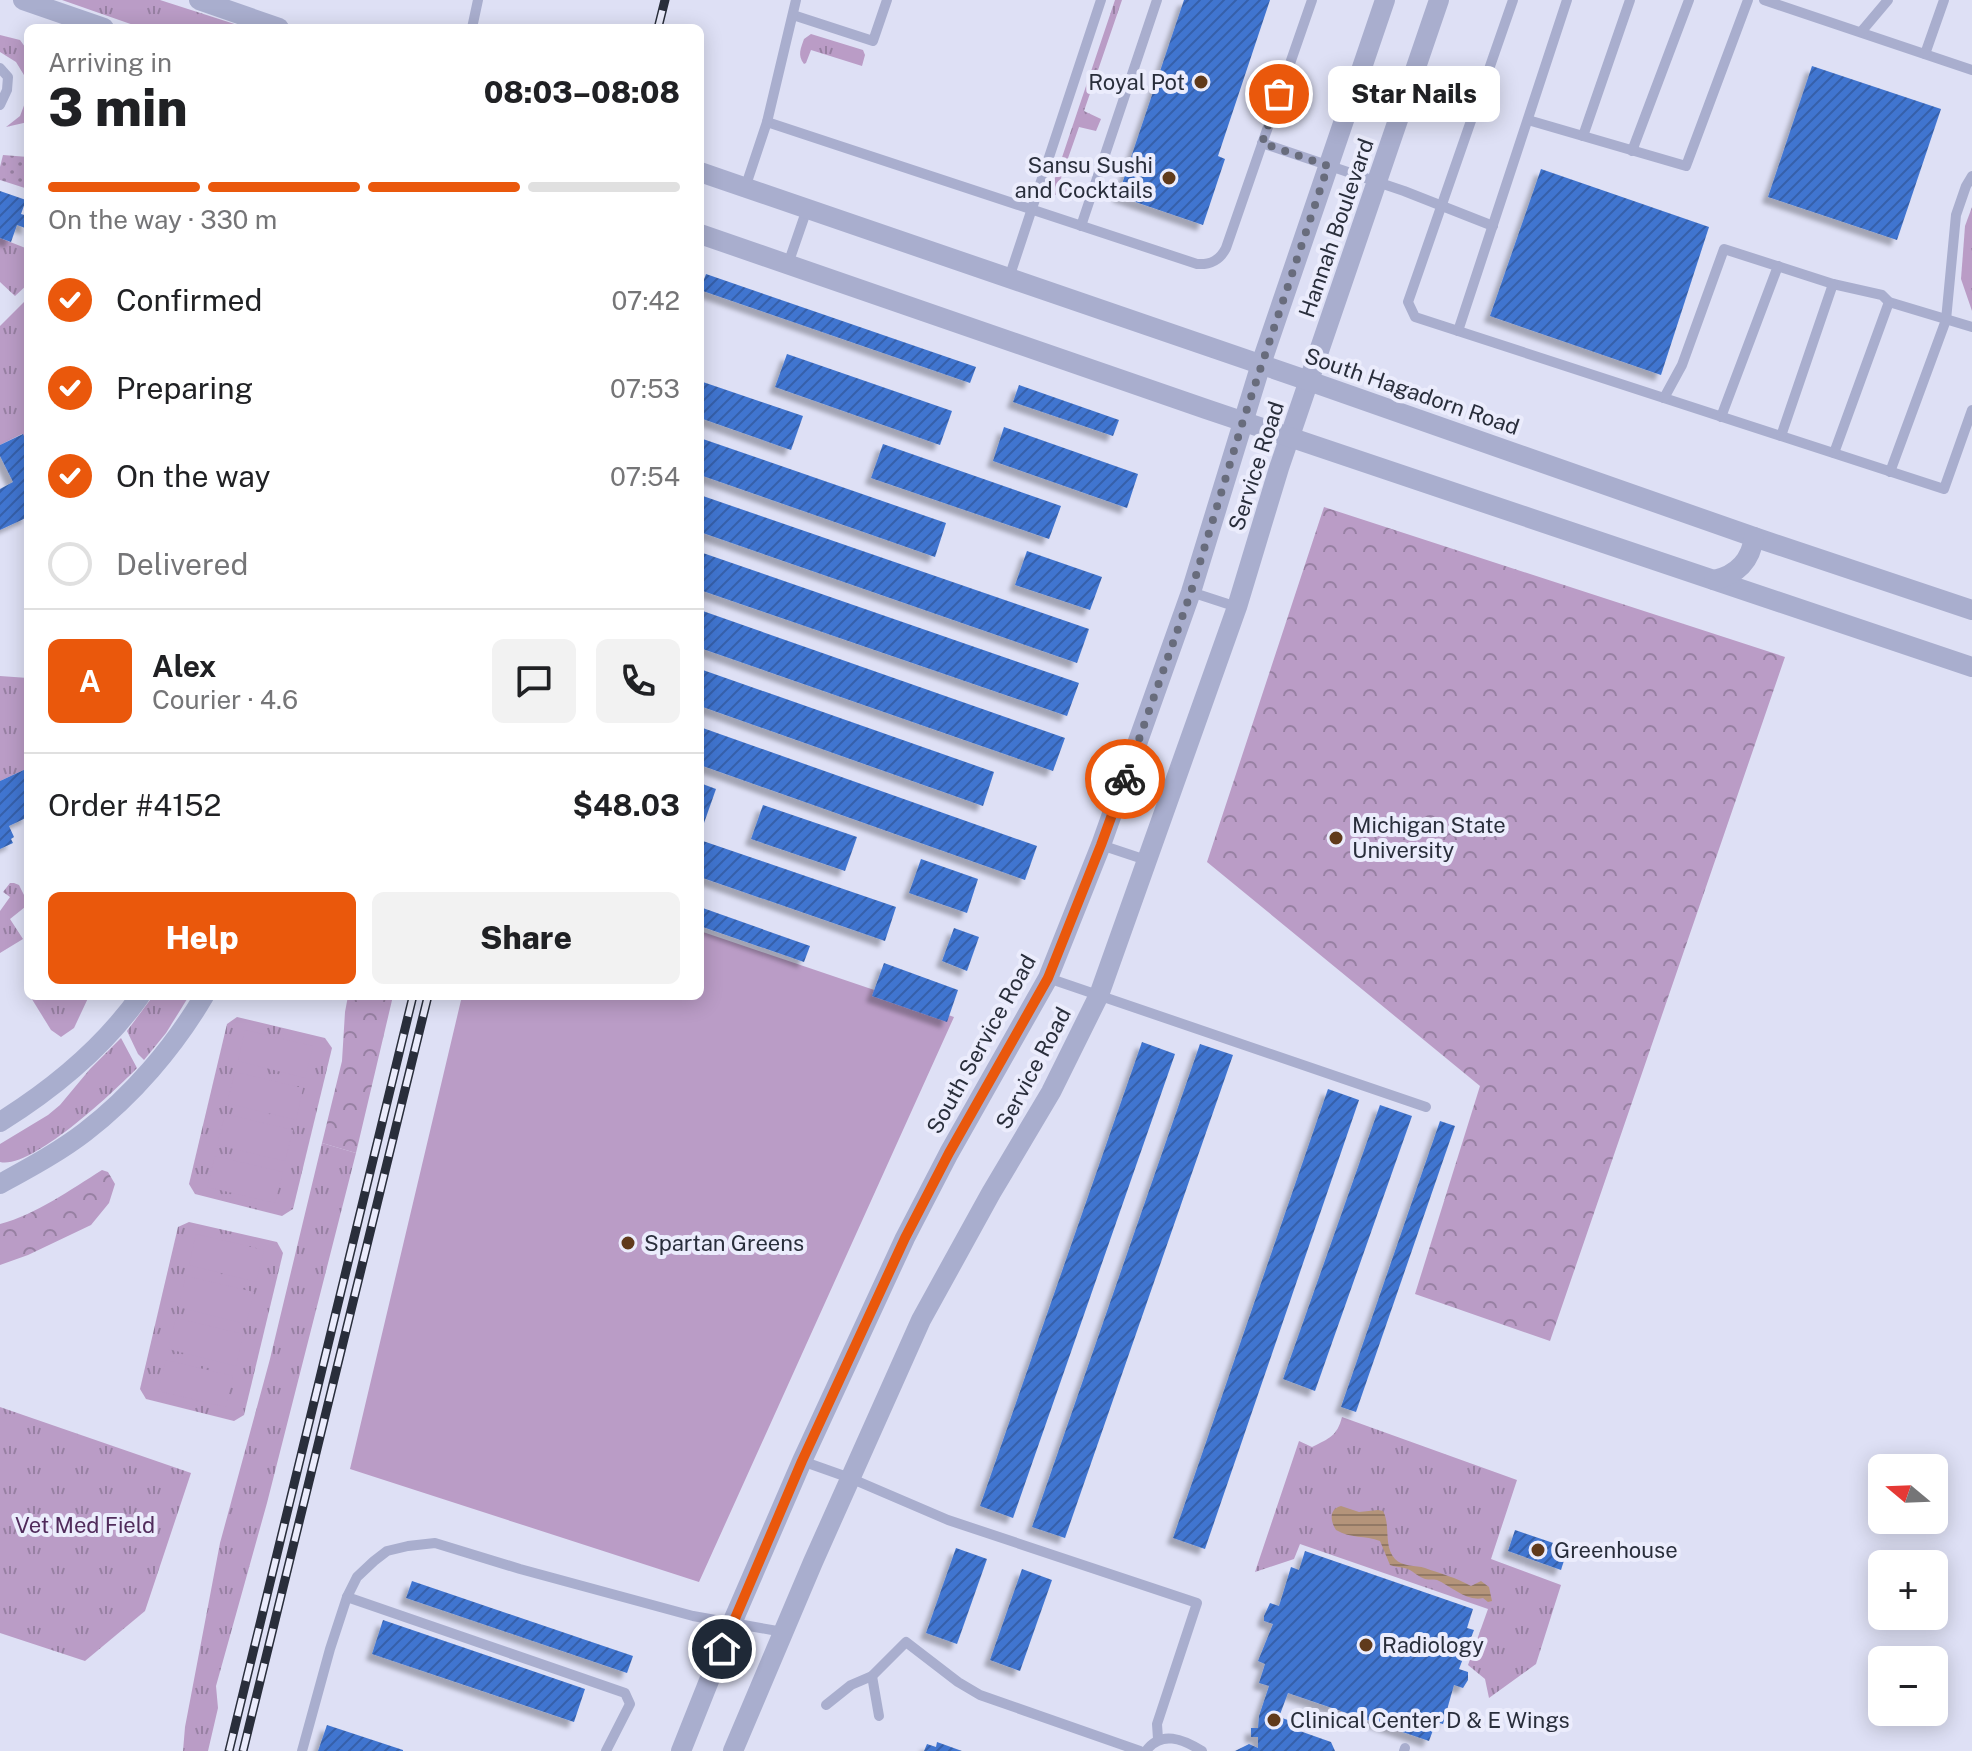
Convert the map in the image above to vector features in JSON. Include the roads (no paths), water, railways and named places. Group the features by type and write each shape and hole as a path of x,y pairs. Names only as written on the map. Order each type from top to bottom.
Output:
{"street":[{"path":"23,0 92,24"},
{"path":"199,0 268,24"},
{"name":"Hannah Boulevard","path":"1261,364 1385,0"},
{"name":"Hannah Boulevard","path":"1309,381 1439,0"},
{"name":"South Hagadorn Road","path":"704,173 1972,610"},
{"path":"704,235 1972,667"},
{"name":"South Service Road","path":"802,1461 912,1223 1048,978 1101,845 1191,592 1261,364"},
{"name":"Service Road","path":"733,1751 921,1320 1051,1092 1099,995 1237,607 1309,381"},
{"path":"1714,580 1740,568 1750,554 1754,537"},
{"path":"0,1122 57,1082 102,1043 137,1000"},
{"path":"0,1184 86,1132 147,1076 201,1000"},
{"path":"681,1751 802,1461"}],"lane":[{"path":"473,24 478,0"},
{"path":"745,188 767,122 796,0"},
{"path":"793,15 873,41 887,0"},
{"path":"1009,278 1101,0"},
{"path":"1081,226 1157,0"},
{"path":"767,122 1197,264 1211,263 1223,255 1226,248 1312,0"},
{"path":"1513,0 1408,302 1415,317 1944,489 1972,410"},
{"path":"1458,331 1567,0"},
{"path":"1583,136 1630,0"},
{"path":"1632,151 1689,0"},
{"path":"1528,120 1686,166 1748,0"},
{"path":"1764,0 1972,70"},
{"path":"1805,14 1810,0"},
{"path":"1861,32 1888,0"},
{"path":"1925,54 1944,0"},
{"path":"0,68 8,77 7,90 0,105"},
{"path":"1262,143 1493,226"},
{"path":"1890,472 1946,320 1956,215 1972,176"},
{"path":"788,264 807,209"},
{"path":"1664,398 1682,365 1724,249 1833,284 1882,295 1889,302 1972,327"},
{"path":"1721,417 1778,266"},
{"path":"1781,436 1833,284"},
{"path":"1834,453 1889,302"},
{"path":"1191,592 1237,607"},
{"path":"1101,845 1146,860"},
{"path":"1048,978 1426,1107"},
{"path":"802,1461 948,1520 1197,1603 1157,1724 1158,1739"},
{"path":"302,1751 347,1597 357,1577 387,1551 435,1543 693,1616 783,1632"},
{"path":"347,1597 625,1693 630,1704 606,1751"},
{"path":"826,1705 851,1685 872,1676 906,1642 980,1695 1143,1751 1158,1739 1166,1737 1202,1751"},
{"path":"872,1676 879,1716"}],"railway":[{"path":"659,24 665,0"},
{"path":"229,1751 412,1000"},
{"path":"243,1751 427,1000"}],"place":[{"name":"Royal Pot","path":"1201,82"},
{"name":"Star Nails","path":"1279,94"},
{"name":"Sansu Sushi and Cocktails","path":"1169,178"},
{"name":"Michigan State University","path":"1336,838"},
{"name":"Spartan Greens","path":"628,1243"},
{"name":"Greenhouse","path":"1538,1550"},
{"name":"Radiology","path":"1366,1645"},
{"name":"Clinical Center D & E Wings","path":"1274,1720"}],"park label":[{"name":"Vet Med Field","path":"85,1525"}]}
